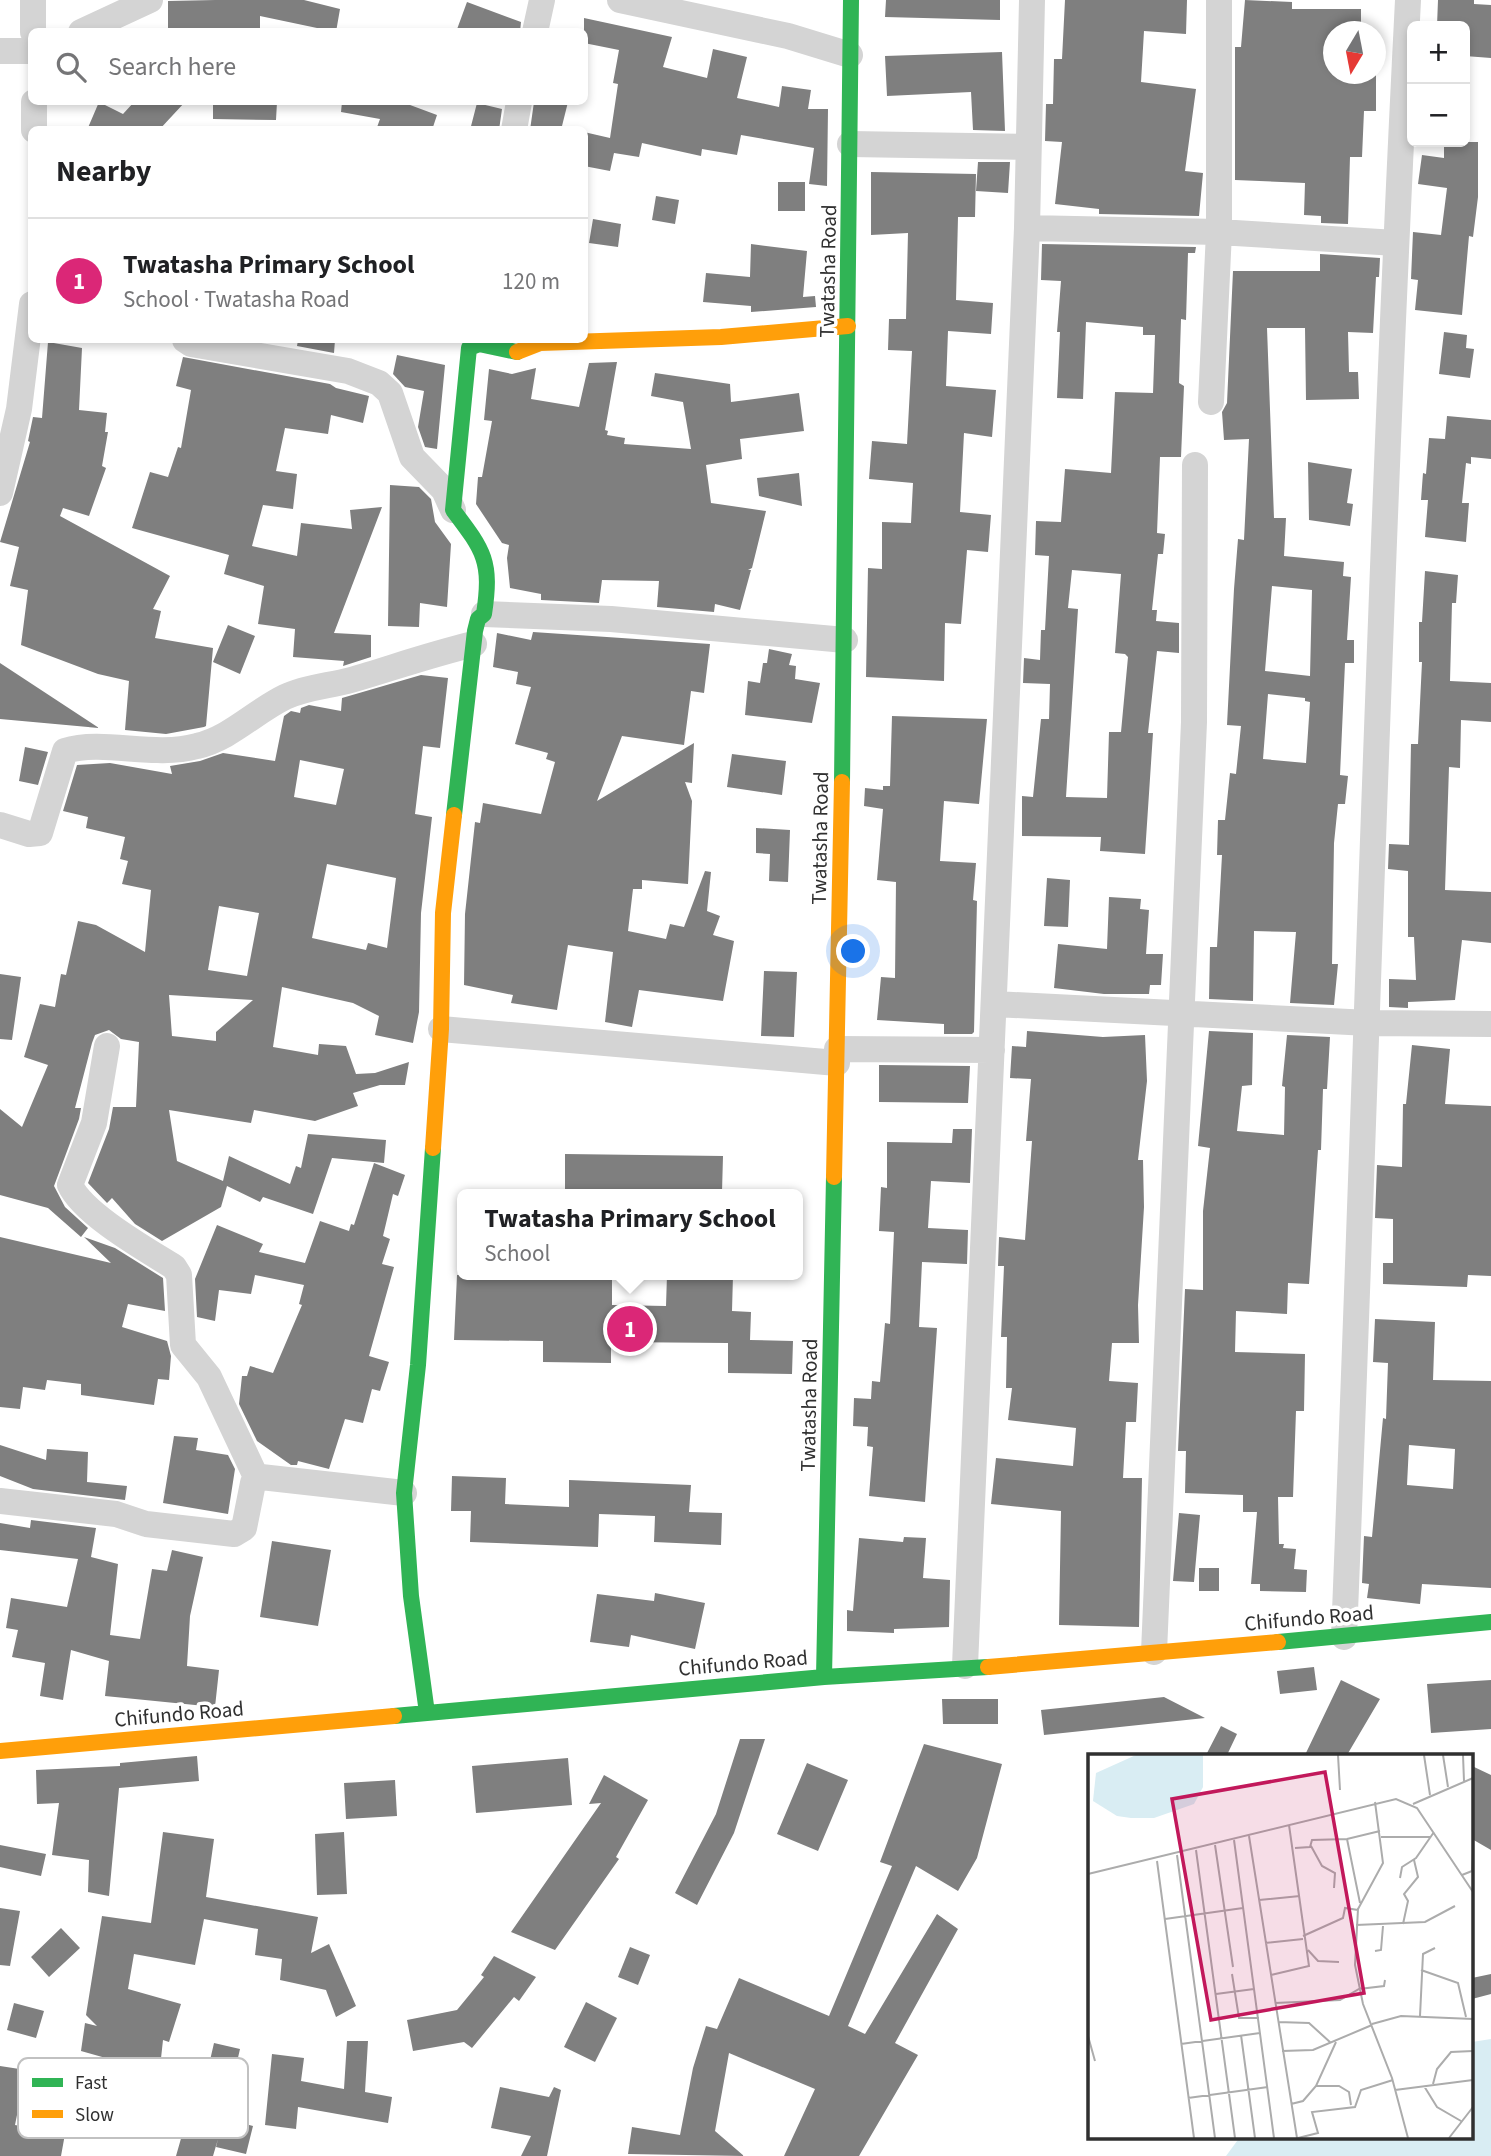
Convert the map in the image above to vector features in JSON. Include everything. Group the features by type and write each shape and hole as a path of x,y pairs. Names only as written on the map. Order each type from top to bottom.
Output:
{"street":[{"path":"33,0 33,28"},
{"path":"90,28 150,0"},
{"path":"536,28 542,0"},
{"path":"620,0 775,33 850,55"},
{"name":"Twatasha Road","path":"824,1677 845,640 851,0"},
{"path":"965,1666 1027,228 1032,0"},
{"path":"1211,401 1219,232 1219,0"},
{"path":"1344,1637 1396,243 1408,0"},
{"path":"0,51 28,51"},
{"path":"34,105 34,126"},
{"path":"515,126 518,105"},
{"path":"850,144 1028,148"},
{"path":"1027,228 1219,232 1396,243"},
{"path":"588,341 721,337 848,326"},
{"path":"0,492 19,409 28,336"},
{"path":"190,343 348,372 379,383 390,393 412,457 444,490 453,510 478,543 488,580 484,614"},
{"path":"453,510 469,348 479,344 516,353 540,343"},
{"path":"1154,1652 1197,629 1195,465"},
{"path":"427,1713 411,1596 404,1493 418,1365 441,1029 443,913 448,848 478,619 484,614 611,619 845,640"},
{"path":"0,825 29,834 40,832 65,751 89,748 158,752 190,748 222,737 283,698 303,690 474,644"},
{"path":"995,1004 1369,1023 1491,1024"},
{"path":"441,1029 837,1056 992,1050"},
{"path":"107,1046 94,1123 70,1185 78,1198 121,1232 174,1267 180,1275 183,1345 209,1377 257,1479"},
{"path":"257,1479 404,1493"},
{"path":"0,1501 116,1514 146,1524 234,1534 244,1528 253,1483 257,1479"},
{"name":"Chifundo Road","path":"0,1751 824,1677 1044,1663 1491,1622"}],"shaded area":[{"path":"1491,2039 1491,2156 1226,2156 1239,2138 1474,2138 1474,2042"}],"building":[{"path":"304,0 340,9 337,28 317,28 260,16 260,28 168,28 168,1"},
{"path":"886,0 1000,0 1000,20 885,17"},
{"path":"1065,0 1187,0 1186,34 1144,31 1141,82 1196,89 1185,171 1203,173 1199,216 1099,214 1099,209 1055,204 1062,142 1045,141 1046,104 1053,104 1054,59 1062,59"},
{"path":"1245,0 1292,2 1292,9 1361,9 1361,21 1323,21 1323,84 1376,84 1376,111 1364,111 1362,157 1350,157 1348,224 1321,223 1321,216 1304,215 1305,183 1235,180 1235,47 1241,47"},
{"path":"1438,0 1474,0 1474,4 1491,5 1491,58 1470,56 1470,21 1437,21"},
{"path":"467,2 521,22 520,28 457,28"},
{"path":"584,18 672,37 663,67 707,78 713,49 747,57 737,98 779,107 782,86 811,90 808,109 828,109 827,186 809,184 814,148 741,135 737,155 702,149 701,156 642,143 639,157 614,153 610,171 588,167 588,133 610,138 618,84 613,83 619,50 588,44 588,28 584,28"},
{"path":"1002,52 1005,131 973,130 971,92 887,96 885,56"},
{"path":"98,105 105,105 123,114 131,105 182,105 163,126 89,126"},
{"path":"213,105 277,105 276,120 213,119"},
{"path":"342,105 410,105 437,115 433,126 377,126 380,119 341,112"},
{"path":"476,105 502,109 500,126 471,126"},
{"path":"534,105 567,105 562,126 531,126"},
{"path":"1470,142 1478,142 1478,197 1473,237 1469,236 1462,315 1415,310 1418,280 1411,279 1413,232 1441,235 1447,188 1418,184 1422,155 1444,158 1444,147 1470,147"},
{"path":"978,162 1010,162 1008,193 976,191"},
{"path":"871,172 976,174 975,217 958,217 956,300 993,303 991,334 948,331 946,386 996,390 992,437 964,433 960,512 991,515 988,552 967,550 961,624 945,623 944,681 866,677 868,568 882,569 882,522 911,523 913,483 869,479 872,441 907,444 912,351 888,350 889,319 906,319 908,233 871,235"},
{"path":"778,182 805,182 805,211 778,211"},
{"path":"656,196 679,200 675,224 652,220"},
{"path":"593,219 621,224 618,247 589,243"},
{"path":"751,244 807,251 803,297 815,296 816,307 751,312 751,306 703,302 706,273 750,277"},
{"path":"1042,244 1196,247 1195,253 1188,253 1186,320 1181,319 1179,383 1184,386 1181,457 1160,457 1157,533 1165,534 1163,554 1158,554 1152,610 1157,610 1156,621 1179,623 1179,653 1157,651 1148,733 1153,733 1145,854 1100,851 1101,837 1022,836 1022,796 1033,797 1041,719 1049,719 1050,684 1023,683 1024,658 1040,660 1041,630 1045,630 1049,556 1035,555 1036,521 1061,522 1065,469 1111,473 1115,392 1153,393 1155,335 1143,335 1143,327 1086,322 1083,399 1057,398 1060,332 1057,332 1061,281 1041,280","holes":["1072,570 1121,574 1115,653 1128,657 1121,732 1109,732 1107,798 1066,797 1078,609 1068,608"]},
{"path":"1320,254 1380,258 1379,277 1376,277 1373,333 1348,332 1349,372 1358,372 1359,399 1306,400 1305,328 1267,328 1274,518 1286,518 1284,556 1344,562 1343,576 1351,577 1347,640 1354,640 1354,663 1345,663 1340,775 1348,776 1345,804 1338,804 1334,843 1332,964 1338,964 1334,1005 1290,1003 1296,932 1254,931 1253,1001 1209,999 1210,947 1217,947 1222,855 1217,855 1218,820 1225,820 1230,773 1236,774 1241,726 1227,725 1234,589 1238,539 1244,540 1249,439 1224,440 1222,412 1227,403 1233,271 1320,271","holes":["1272,586 1312,590 1310,676 1265,671","1268,694 1305,698 1305,701 1310,702 1306,763 1263,759"]},
{"path":"1444,332 1467,335 1466,348 1474,349 1470,378 1439,374"},
{"path":"48,343 82,348 79,410 107,413 105,432 108,432 102,466 106,468 89,516 63,508 60,516 170,576 153,609 161,611 155,638 213,648 206,726 166,734 125,730 129,681 98,674 21,645 28,590 10,586 19,547 0,542 30,442 28,441 33,417 42,418"},
{"path":"298,343 335,343 334,353 297,346"},
{"path":"397,355 445,365 437,449 425,447 418,427 424,391 405,387 393,374"},
{"path":"183,357 330,384 369,396 363,423 331,415 328,434 285,428 276,471 297,474 293,509 263,505 252,546 297,556 301,523 352,529 350,510 382,507 334,633 371,635 371,657 343,666 344,661 293,657 295,629 258,624 264,586 224,574 229,555 132,528 150,472 168,477 178,447 181,448 191,390 176,386"},
{"path":"617,362 605,430 608,431 607,435 625,438 624,444 691,449 683,402 651,396 655,373 730,384 731,402 799,393 804,431 740,439 742,459 706,465 711,503 766,511 752,568 748,570 751,570 740,610 715,604 714,612 657,607 659,581 602,580 599,603 541,600 541,594 510,588 507,558 509,545 502,543 476,504 478,477 482,477 492,421 484,420 489,369 512,374 536,368 531,399 579,407 589,363"},
{"path":"1447,416 1491,420 1491,459 1471,457 1471,464 1466,463 1462,503 1469,503 1466,542 1425,537 1428,500 1421,500 1429,438 1445,439"},
{"path":"1308,462 1352,469 1347,503 1353,504 1350,526 1309,520"},
{"path":"799,473 802,506 759,496 757,478"},
{"path":"390,485 419,487 431,499 435,522 451,544 447,607 420,603 419,627 388,626"},
{"path":"1425,571 1458,575 1456,603 1452,603 1450,681 1491,683 1491,722 1461,720 1460,768 1449,767 1445,890 1491,892 1491,943 1462,940 1455,1000 1408,1002 1408,1008 1389,1007 1389,979 1416,980 1414,937 1408,937 1408,871 1388,869 1389,844 1409,845 1411,744 1418,744 1422,662 1419,662 1419,622 1422,622"},
{"path":"228,625 255,636 240,674 213,662"},
{"path":"533,632 710,644 704,693 691,691 684,745 622,736 597,801 694,743 692,783 685,782 692,801 688,884 642,880 642,889 633,889 628,931 666,939 670,924 684,927 705,871 711,872 707,911 720,916 713,935 734,941 723,1001 639,990 632,1027 605,1022 613,952 568,945 557,1010 511,1003 513,995 464,985 465,914 475,822 480,823 483,803 541,814 555,762 546,759 548,753 515,744 531,687 516,684 518,672 493,667 497,633 531,640"},
{"path":"769,649 792,654 789,665 796,666 795,679 820,683 812,723 745,715 748,681 760,683 763,663 767,663"},
{"path":"0,663 99,728 0,719"},
{"path":"421,675 448,678 440,748 423,746 415,814 432,817 421,913 419,1012 413,1043 375,1035 379,1016 353,1003 282,987 273,1047 318,1055 319,1044 346,1046 356,1074 375,1073 409,1062 405,1085 380,1085 353,1093 358,1106 315,1121 254,1110 251,1123 169,1110 177,1161 223,1181 229,1156 290,1184 296,1166 301,1168 308,1134 386,1140 384,1163 332,1158 313,1214 263,1197 260,1202 227,1186 221,1207 162,1241 135,1224 112,1198 107,1203 88,1183 109,1129 113,1107 136,1107 139,1042 121,1039 109,1030 95,1035 92,1043 75,1108 81,1108 79,1119 54,1186 65,1207 88,1228 81,1237 48,1208 0,1195 0,1109 22,1127 48,1065 24,1057 40,1004 55,1007 61,974 66,975 78,921 96,925 145,952 151,890 122,884 128,861 120,859 125,837 86,828 88,817 63,811 77,765 110,763 172,774 170,766 200,761 223,753 275,761 284,716 291,711 300,713 301,708 309,705 341,711 342,698","holes":["300,760 344,769 336,805 294,797","327,864 396,878 387,948 368,943 366,950 312,938","219,906 259,913 247,976 208,970","169,995 253,1000 216,1032 216,1041 172,1036"]},
{"path":"892,716 987,719 979,804 944,801 940,861 976,863 973,900 977,901 972,1034 944,1034 944,1024 877,1020 881,977 895,978 896,882 877,880 883,809 864,806 865,788 883,790 883,786 890,786"},
{"path":"25,747 48,752 38,785 19,781"},
{"path":"732,754 786,761 782,795 727,787"},
{"path":"756,828 790,830 788,882 769,881 770,854 756,853"},
{"path":"1047,878 1070,880 1068,927 1044,926"},
{"path":"1109,897 1141,899 1140,909 1149,910 1146,954 1163,954 1161,985 1150,985 1149,994 1104,994 1054,988 1058,944 1107,949"},
{"path":"764,971 797,972 794,1037 761,1036"},
{"path":"0,974 21,977 12,1040 0,1039"},
{"path":"1027,1031 1103,1037 1145,1035 1147,1081 1138,1160 1143,1160 1144,1207 1138,1305 1139,1343 1112,1343 1109,1381 1138,1383 1136,1422 1126,1422 1123,1478 1142,1478 1139,1627 1059,1625 1061,1511 991,1504 996,1458 1073,1466 1076,1428 1008,1420 1012,1388 1006,1388 1007,1337 1001,1337 1004,1266 998,1266 999,1237 1025,1240 1032,1141 1026,1141 1031,1079 1010,1078 1012,1046 1026,1047"},
{"path":"1209,1031 1253,1033 1252,1085 1242,1086 1237,1131 1284,1135 1285,1087 1282,1086 1287,1035 1330,1037 1327,1089 1323,1089 1321,1150 1318,1150 1309,1284 1288,1283 1287,1314 1236,1311 1235,1352 1305,1354 1304,1411 1296,1411 1293,1497 1278,1497 1279,1544 1284,1544 1283,1548 1296,1549 1294,1569 1307,1570 1306,1592 1260,1591 1260,1584 1251,1584 1257,1512 1243,1512 1243,1495 1185,1493 1186,1451 1178,1451 1185,1289 1203,1290 1203,1211 1210,1148 1198,1146"},
{"path":"1412,1045 1450,1049 1445,1104 1491,1106 1491,1276 1468,1275 1467,1287 1383,1284 1383,1263 1393,1263 1393,1219 1375,1218 1377,1165 1402,1167 1403,1104 1406,1104"},
{"path":"879,1065 970,1066 968,1103 879,1102"},
{"path":"953,1129 972,1129 970,1183 931,1181 928,1228 968,1230 967,1264 922,1262 919,1327 937,1328 925,1502 869,1496 873,1447 867,1446 868,1427 853,1426 854,1398 871,1399 872,1381 880,1382 885,1323 890,1324 894,1232 879,1231 881,1187 887,1188 887,1142 952,1143"},
{"path":"565,1154 723,1156 722,1189 565,1189"},
{"path":"374,1163 405,1175 398,1196 393,1194 383,1236 390,1239 382,1264 394,1267 369,1356 389,1362 380,1391 372,1389 363,1423 345,1419 329,1469 298,1461 297,1465 291,1465 257,1441 239,1404 242,1376 247,1376 250,1366 273,1373 302,1305 299,1304 304,1285 255,1275 251,1294 219,1290 215,1321 197,1317 195,1279 217,1225 263,1244 259,1252 305,1263 320,1221 349,1231 351,1224 354,1225"},
{"path":"0,1237 111,1263 84,1237 115,1248 163,1278 165,1311 128,1304 122,1327 167,1341 171,1356 169,1380 158,1379 154,1405 81,1395 81,1384 47,1380 45,1390 23,1387 20,1409 0,1407"},
{"path":"457,1275 457,1280 612,1280 612,1305 666,1306 667,1280 733,1280 732,1311 751,1312 750,1340 793,1341 792,1374 728,1373 728,1343 611,1342 611,1363 543,1362 543,1341 454,1340"},
{"path":"1375,1319 1435,1322 1433,1380 1491,1381 1491,1588 1422,1584 1420,1604 1367,1598 1369,1584 1362,1583 1364,1536 1372,1537 1383,1418 1386,1419 1388,1363 1373,1362","holes":["1409,1445 1455,1449 1453,1489 1407,1485"]},
{"path":"174,1436 198,1438 196,1450 228,1455 235,1469 228,1514 163,1503"},
{"path":"0,1445 46,1460 47,1449 88,1452 87,1482 127,1486 125,1500 33,1489 0,1476"},
{"path":"452,1476 506,1478 505,1504 569,1507 569,1480 691,1485 689,1512 722,1513 721,1545 654,1542 655,1516 599,1514 598,1547 470,1542 471,1511 451,1511"},
{"path":"1179,1513 1200,1515 1194,1582 1173,1581"},
{"path":"31,1520 96,1528 91,1557 118,1564 110,1635 140,1639 152,1569 167,1571 172,1550 203,1557 190,1616 187,1666 219,1670 215,1707 105,1696 109,1661 71,1650 63,1700 40,1696 45,1663 12,1657 18,1630 6,1628 11,1598 67,1607 78,1559 0,1550 0,1523 30,1528"},
{"path":"904,1537 926,1538 923,1578 950,1580 949,1627 894,1629 894,1633 847,1631 847,1610 853,1611 859,1538 903,1542"},
{"path":"272,1541 331,1550 318,1626 260,1617"},
{"path":"1199,1568 1219,1568 1219,1591 1199,1591"},
{"path":"655,1593 705,1603 695,1649 631,1635 629,1647 590,1642 597,1594 654,1601"},
{"path":"1314,1667 1317,1690 1280,1694 1277,1671"},
{"path":"1341,1680 1380,1699 1348,1754 1305,1754"},
{"path":"1491,1680 1491,1729 1431,1733 1427,1684"},
{"path":"1164,1697 1205,1718 1044,1735 1041,1710"},
{"path":"942,1699 998,1699 998,1724 943,1724"},
{"path":"1221,1726 1237,1734 1227,1754 1207,1754"},
{"path":"740,1739 765,1739 734,1833 697,1905 675,1893 716,1814"},
{"path":"924,1744 1002,1764 977,1858 958,1891 916,1866 848,2026 865,2034 937,1914 958,1929 895,2043 918,2055 859,2156 784,2156 815,2089 729,2053 715,2131 744,2156 628,2154 632,2127 680,2135 693,2068 706,2026 717,2029 739,1978 829,2016 892,1866 880,1862"},
{"path":"197,1756 199,1781 119,1788 109,1896 88,1892 89,1860 52,1855 59,1803 37,1804 36,1770 120,1766 120,1763"},
{"path":"568,1758 572,1805 476,1813 472,1766"},
{"path":"807,1763 848,1780 818,1851 777,1834"},
{"path":"1474,1767 1491,1775 1491,1850 1474,1840"},
{"path":"604,1775 648,1800 616,1857 619,1859 555,1950 511,1932 601,1803 589,1804"},
{"path":"395,1780 397,1816 346,1819 344,1783"},
{"path":"163,1832 214,1839 206,1897 318,1917 311,1953 329,1944 356,2006 336,2017 326,1990 280,1980 282,1959 255,1955 258,1929 204,1919 195,1965 134,1954 128,1989 181,2004 169,2042 163,2040 161,2058 106,2058 81,2051 85,2023 97,2026 86,2015 102,1916 151,1923"},
{"path":"344,1832 347,1894 317,1895 315,1834"},
{"path":"0,1845 46,1854 41,1876 0,1867"},
{"path":"0,1908 20,1911 10,1966 0,1965"},
{"path":"61,1928 80,1948 49,1977 31,1957"},
{"path":"630,1947 650,1955 638,1985 618,1977"},
{"path":"494,1956 536,1977 519,2001 514,1997 472,2048 464,2042 413,2051 407,2020 457,2010 484,1977 481,1975"},
{"path":"1491,1974 1491,1994 1474,1998 1474,1978"},
{"path":"586,2002 617,2018 595,2062 564,2047"},
{"path":"14,2003 44,2011 36,2038 7,2030"},
{"path":"347,2041 368,2041 365,2092 392,2097 388,2123 298,2107 296,2129 265,2125 272,2054 304,2058 301,2081 344,2089"},
{"path":"214,2043 240,2049 238,2058 211,2058"},
{"path":"0,2066 18,2069 18,2110 15,2125 18,2126 18,2138 64,2138 61,2156 0,2156"},
{"path":"500,2087 549,2097 554,2087 561,2090 547,2156 521,2156 531,2136 491,2128"},
{"path":"248,2125 253,2126 246,2154 216,2147 218,2139 213,2156 176,2156 181,2138 248,2138"}],"traffic: fast":[{"path":"842,782 851,0"},
{"path":"454,815 475,631 478,619 484,614 487,581 479,547 453,510 469,348 479,344 517,352"},
{"path":"427,1713 411,1596 404,1493 418,1365 433,1148"},
{"path":"824,1677 834,1177"},
{"path":"1278,1642 1491,1622"},
{"path":"394,1716 824,1677 988,1667"}],"traffic: slow":[{"path":"588,341 721,337 848,326"},
{"path":"517,352 540,343"},
{"path":"834,1177 842,782"},
{"path":"433,1148 441,1029 443,913 454,815"},
{"path":"988,1667 1278,1642"},
{"path":"0,1751 394,1716"}],"place":[{"name":"Twatasha Primary School","path":"630,1329"}]}
